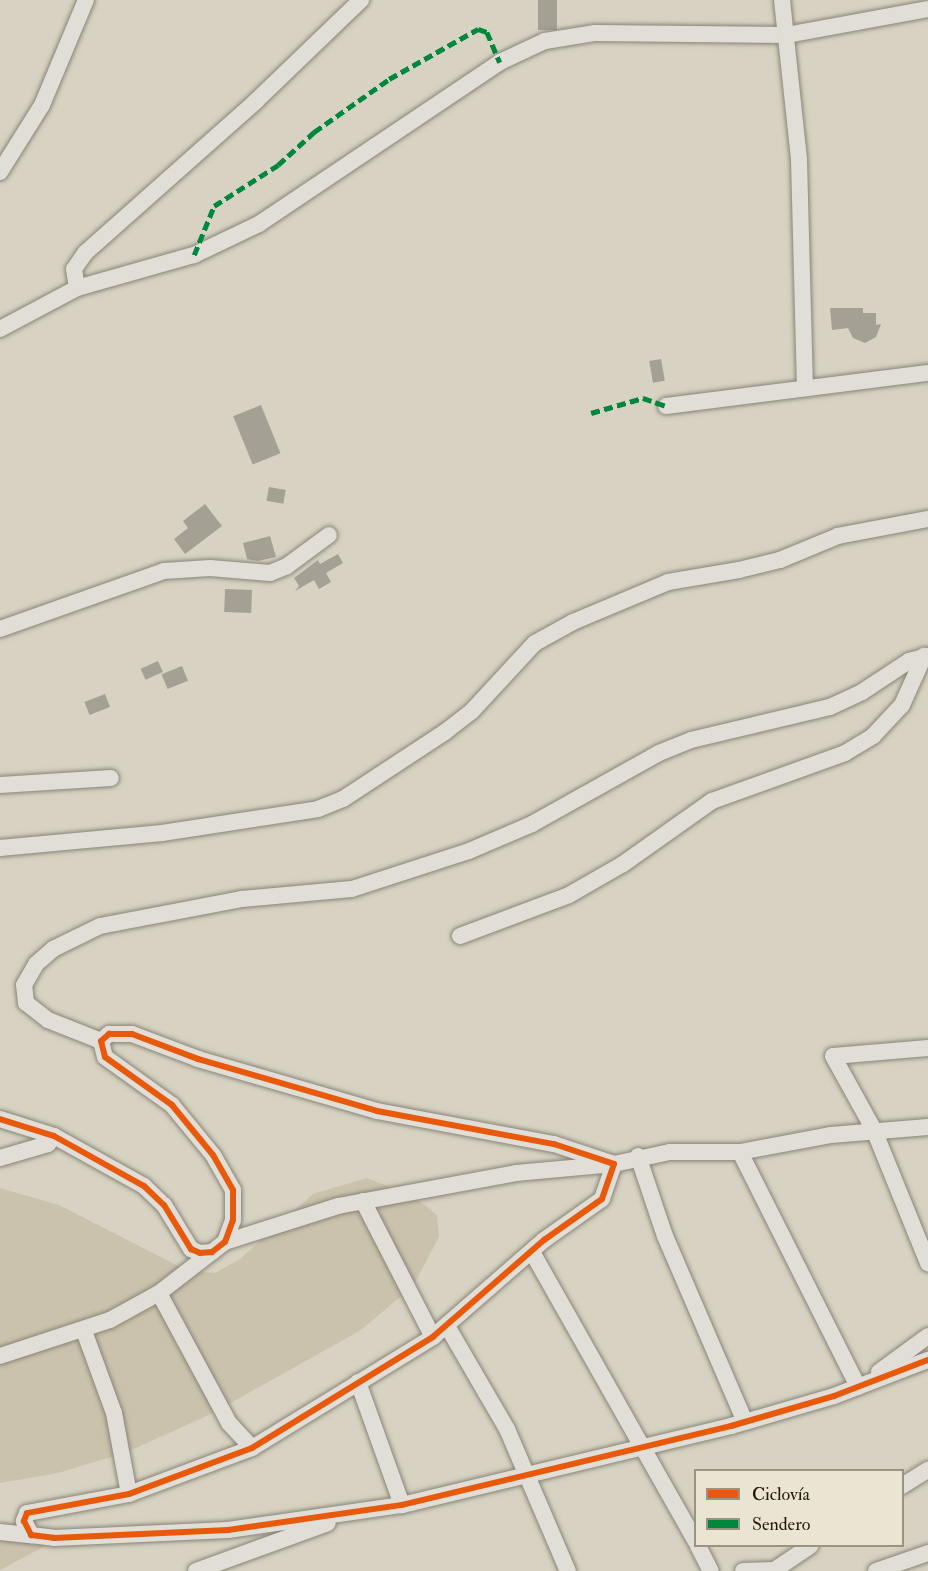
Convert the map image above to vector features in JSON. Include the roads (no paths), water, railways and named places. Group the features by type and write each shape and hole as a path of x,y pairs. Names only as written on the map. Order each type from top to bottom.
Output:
{"street":[{"path":"0,172 42,105 86,0"},
{"path":"77,288 75,269 85,253 256,101 361,0"},
{"path":"782,0 799,160 806,387"},
{"path":"0,329 77,288 194,255 259,224 500,62 545,41 595,33 787,35 874,22 928,9"},
{"path":"666,406 928,373"},
{"path":"0,848 162,833 326,806 343,799 445,732 471,712 536,643 573,622 668,582 759,565 838,536 924,518"},
{"path":"0,629 164,571 210,568 270,573 287,566 329,535"},
{"path":"460,936 569,895 623,864 712,801 855,747 873,736 902,705 926,656"},
{"path":"101,1041 48,1020 26,1003 24,985 36,964 53,949 100,926 199,906 352,889 468,851 532,824 659,753 691,740 830,707 861,692 909,660 926,656"},
{"path":"0,785 111,778"},
{"path":"101,1041 109,1034 132,1034 198,1059 376,1112 554,1144 614,1164"},
{"path":"0,1356 84,1331 159,1293 218,1247 233,1220 233,1190 224,1172 172,1105 105,1057 101,1041"},
{"path":"928,1048 832,1056 873,1130 928,1263"},
{"path":"0,1119 54,1136 144,1186 164,1205 191,1249 218,1247 363,1201 516,1173 614,1164 638,1156 670,1152 740,1152 873,1130 928,1127"},
{"path":"0,1158 48,1144 54,1136"},
{"path":"740,1152 860,1386"},
{"path":"638,1156 665,1236 745,1422"},
{"path":"32,1535 24,1521 27,1513 129,1494 252,1448 433,1337 532,1252 602,1200 614,1164"},
{"path":"363,1201 433,1337"},
{"path":"532,1252 645,1447 694,1538"},
{"path":"159,1293 230,1423 252,1448"},
{"path":"447,1326 507,1429 568,1571"},
{"path":"84,1331 114,1413 129,1494"},
{"path":"860,1386 928,1336"},
{"path":"0,1532 54,1538 228,1530 402,1505 745,1422 860,1386 928,1360"},
{"path":"358,1382 402,1505"},
{"path":"904,1485 928,1470"},
{"path":"196,1571 306,1534 348,1514"},
{"path":"699,1547 711,1571"},
{"path":"743,1571 773,1571 807,1547"},
{"path":"876,1571 928,1553"}]}
